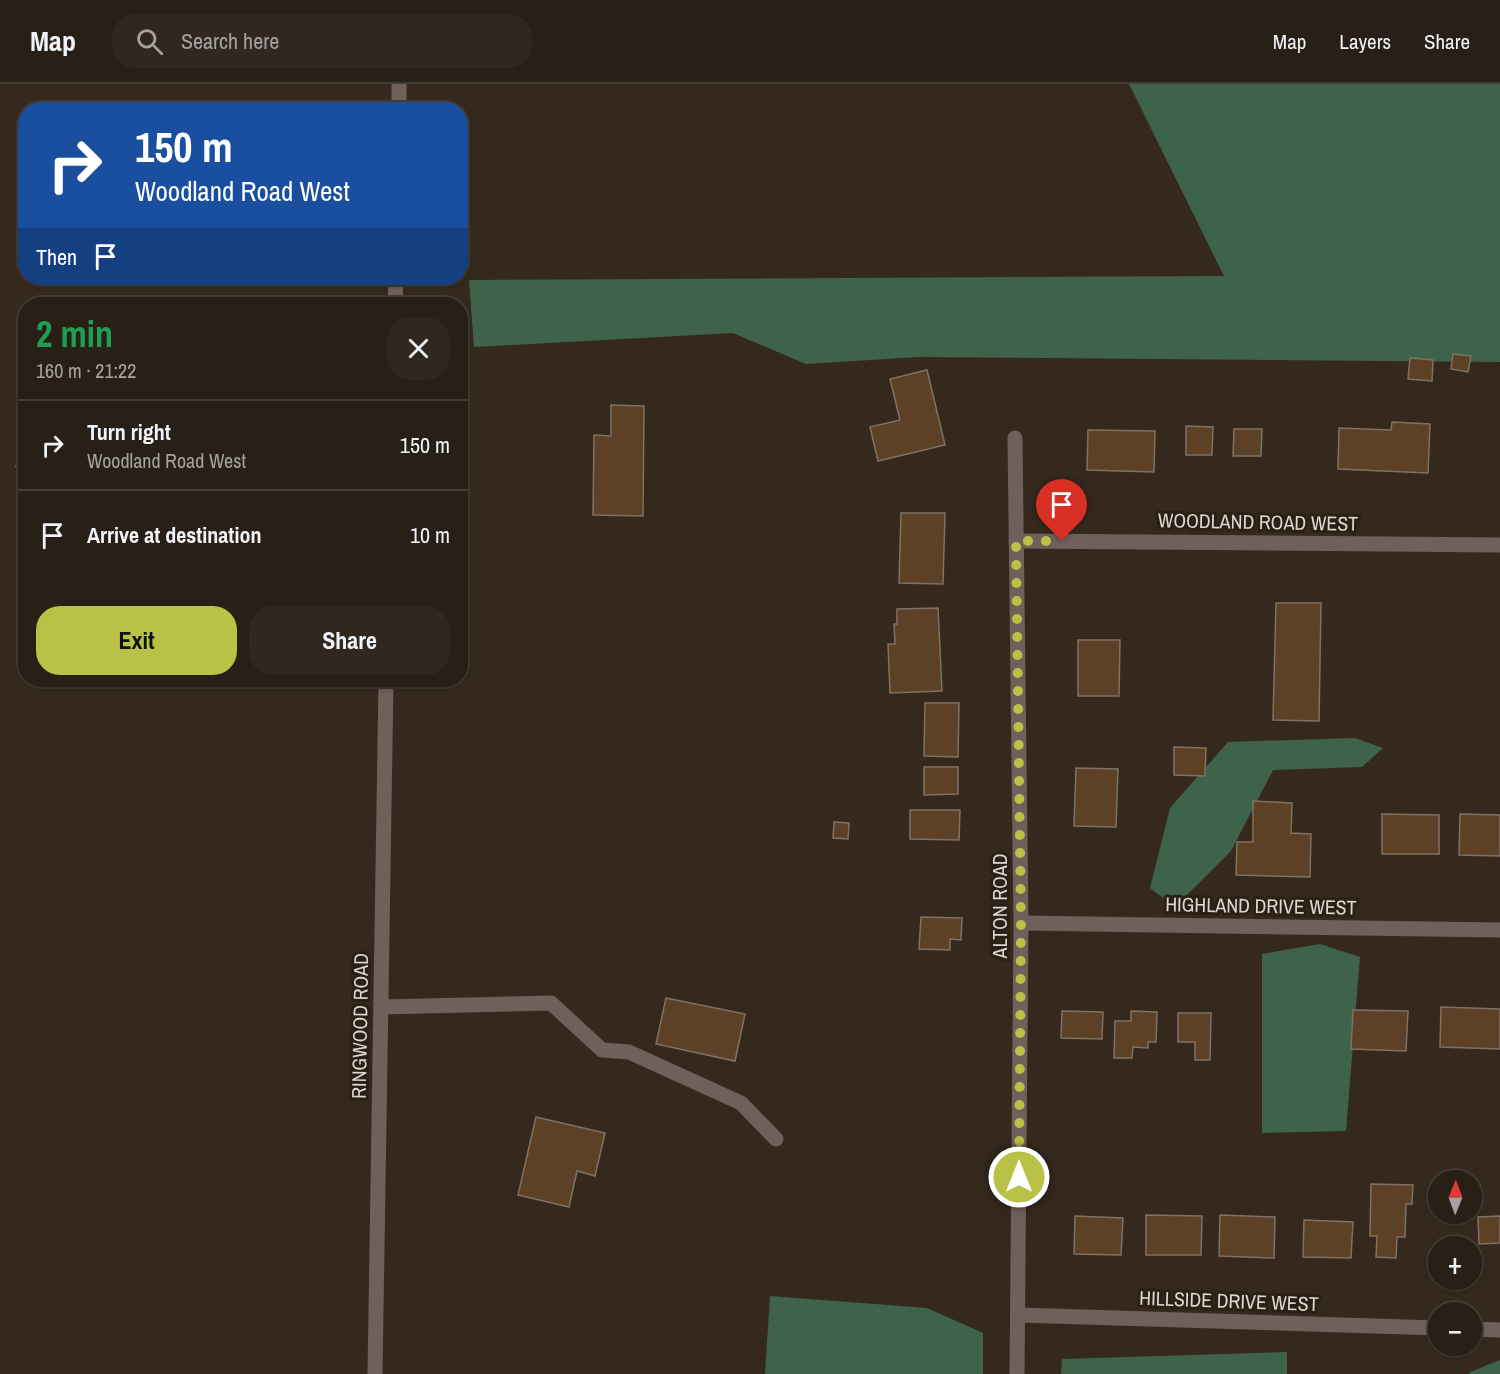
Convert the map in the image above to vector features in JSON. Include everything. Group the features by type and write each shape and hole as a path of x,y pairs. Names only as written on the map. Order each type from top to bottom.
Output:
{"street":[{"path":"399,84 399,102"},
{"name":"ALTON ROAD","path":"1015,438 1021,923 1017,1374"},
{"name":"WOODLAND ROAD WEST","path":"1016,541 1500,545"},
{"name":"RINGWOOD ROAD","path":"375,1374 386,687"},
{"name":"HIGHLAND DRIVE WEST","path":"1021,923 1500,930"},
{"path":"381,1007 551,1003 602,1050 628,1052 741,1103 776,1139"},
{"name":"HILLSIDE DRIVE WEST","path":"1018,1315 1428,1328"},
{"path":"1482,1329 1500,1330"}],"green space":[{"path":"1129,84 1500,84 1500,362 919,357 806,364 733,333 474,347 469,280 1224,276"},
{"path":"1355,738 1383,748 1362,767 1273,770 1231,851 1175,907 1150,888 1170,808 1228,742"},
{"path":"1320,944 1360,957 1346,1131 1262,1133 1262,954"},
{"path":"770,1296 927,1308 983,1333 983,1374 765,1374"},
{"path":"1287,1352 1287,1374 1061,1374 1062,1359"},
{"path":"1500,1360 1500,1374 1470,1374 1470,1372"}],"building":[{"path":"1453,354 1471,356 1468,372 1451,369"},
{"path":"1410,358 1433,360 1432,381 1408,379"},
{"path":"927,370 945,445 878,461 870,427 900,420 890,379"},
{"path":"611,405 644,406 643,516 593,515 594,435 611,436"},
{"path":"1392,422 1430,424 1428,473 1338,469 1339,428 1391,430"},
{"path":"1186,426 1213,427 1212,455 1186,455"},
{"path":"1234,429 1262,429 1261,456 1233,456"},
{"path":"1088,430 1155,431 1154,472 1087,470"},
{"path":"901,513 945,513 943,584 899,583"},
{"path":"1276,603 1321,603 1319,721 1273,720"},
{"path":"938,608 942,691 890,693 888,644 895,644 894,624 897,624 897,609"},
{"path":"1078,640 1120,640 1119,696 1078,696"},
{"path":"925,703 959,703 958,757 924,756"},
{"path":"1174,747 1206,748 1205,776 1174,775"},
{"path":"924,767 958,767 958,794 924,795"},
{"path":"1076,768 1118,769 1116,827 1074,826"},
{"path":"1253,801 1292,803 1291,833 1311,834 1310,877 1236,875 1237,842 1253,842"},
{"path":"910,810 960,810 959,840 910,839"},
{"path":"1382,814 1439,815 1439,854 1382,854"},
{"path":"1460,814 1500,815 1500,856 1459,855"},
{"path":"834,822 849,823 848,839 833,838"},
{"path":"921,917 962,918 961,940 950,939 950,950 919,949"},
{"path":"666,998 745,1014 735,1061 656,1044"},
{"path":"1441,1007 1500,1009 1500,1049 1440,1047"},
{"path":"1353,1010 1408,1011 1406,1051 1351,1049"},
{"path":"1062,1011 1103,1012 1102,1039 1061,1038"},
{"path":"1131,1011 1157,1012 1156,1042 1148,1042 1148,1048 1133,1047 1132,1058 1114,1058 1115,1021 1131,1021"},
{"path":"1178,1013 1211,1013 1210,1060 1195,1060 1195,1042 1178,1042"},
{"path":"536,1117 605,1133 595,1176 577,1171 569,1207 518,1195"},
{"path":"1371,1184 1413,1185 1412,1204 1406,1204 1405,1237 1397,1237 1396,1258 1376,1257 1377,1236 1370,1236"},
{"path":"1146,1215 1202,1216 1201,1255 1146,1255"},
{"path":"1220,1215 1275,1217 1274,1258 1219,1256"},
{"path":"1075,1216 1123,1218 1121,1255 1074,1254"},
{"path":"1500,1216 1500,1243 1482,1244 1478,1224 1482,1224 1482,1217"},
{"path":"1304,1220 1353,1222 1351,1258 1303,1257"}],"route":[{"path":"1019,1177 1021,923 1016,541 1062,541"}]}
